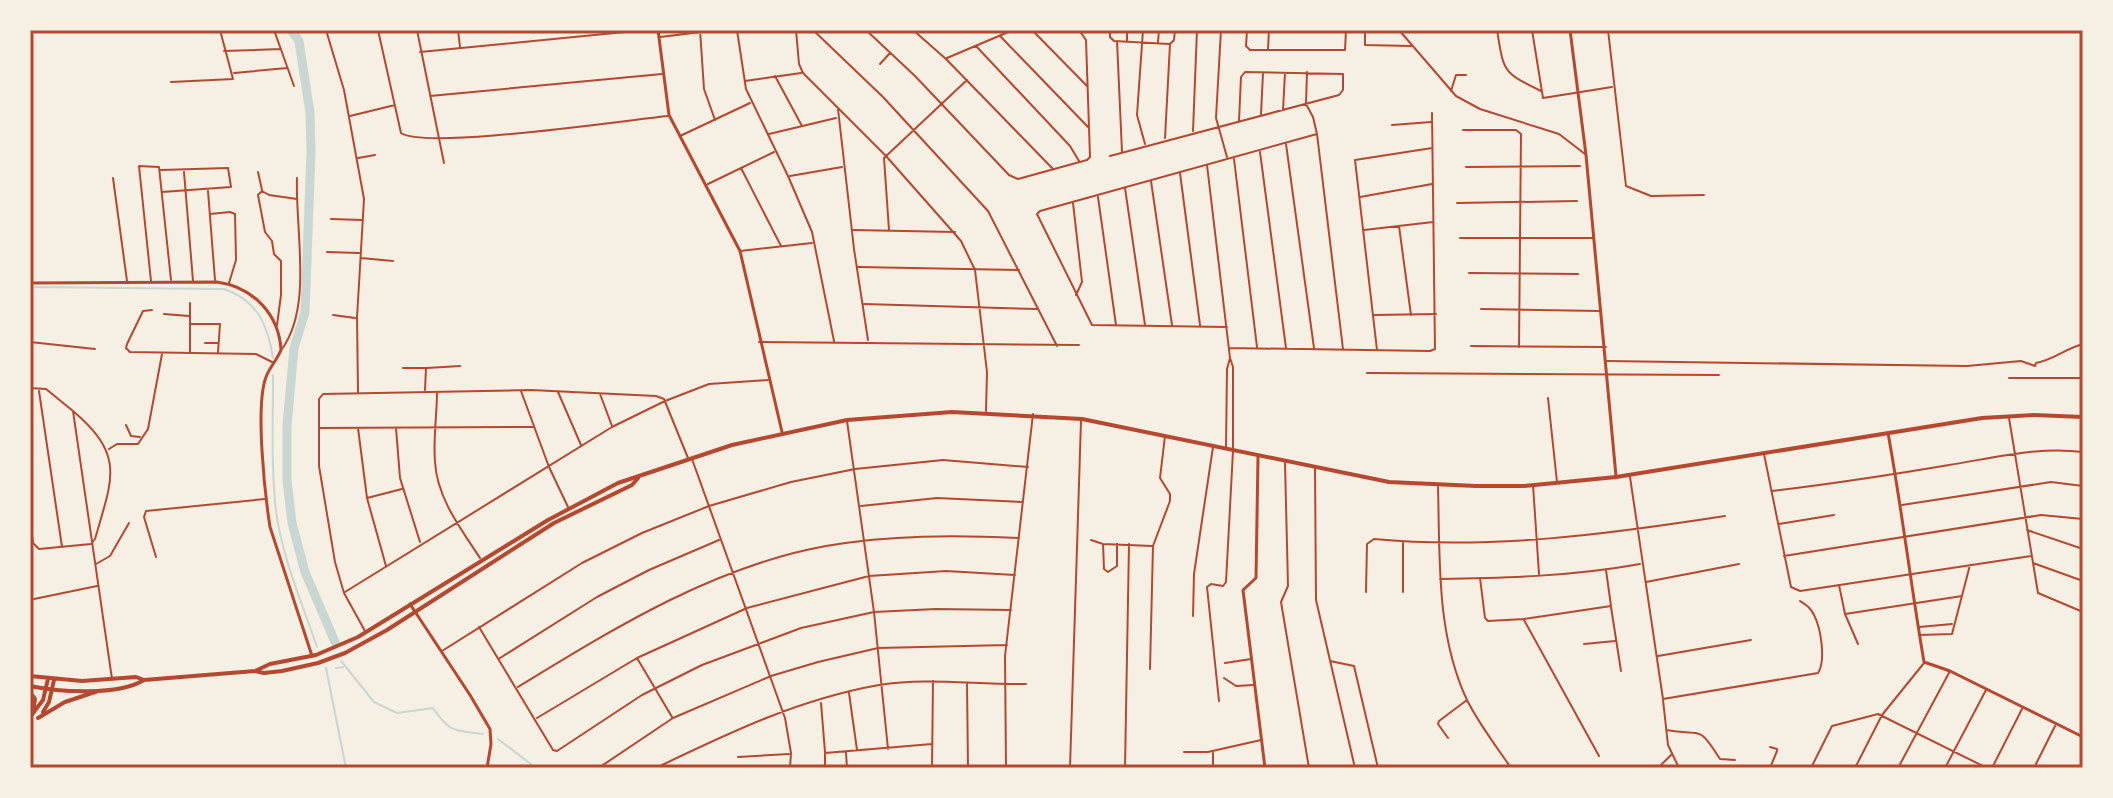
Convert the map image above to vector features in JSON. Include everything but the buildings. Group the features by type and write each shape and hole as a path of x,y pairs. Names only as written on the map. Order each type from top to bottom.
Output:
{"highway":[{"path":"255,671 270,664 312,656 365,632 568,508 618,483 732,445 847,420 911,414 1033,414 1082,419 1389,482 1533,485 1630,475 2009,416 2083,417"},
{"path":"31,716 35,699 30,689 105,689 144,680 255,671 268,673 335,657 375,637 554,523 632,485 638,478"},
{"path":"30,676 54,680 136,677 144,680"},
{"path":"31,716 50,690 48,679"},
{"path":"30,725 47,707 54,680"},
{"path":"38,718 65,702 105,689"}],"street":[{"path":"171,82 234,78 220,30"},
{"path":"274,30 294,86"},
{"path":"326,30 349,116 363,190 357,318 358,393"},
{"path":"378,30 401,133 405,136 452,140 669,115"},
{"path":"417,30 444,163"},
{"path":"458,30 460,49"},
{"path":"420,52 645,30"},
{"path":"658,30 669,115 740,251 782,432"},
{"path":"658,37 718,30"},
{"path":"737,30 744,82 751,103 808,221 834,341"},
{"path":"796,30 803,73 886,156 955,232 975,270 985,346 986,412"},
{"path":"813,30 860,74 988,211 1057,346"},
{"path":"866,30 1014,179 1090,157 1086,40 1079,30"},
{"path":"913,30 967,79 1053,170"},
{"path":"946,59 1013,30"},
{"path":"1032,30 1088,87"},
{"path":"1110,30 1111,40 1170,44"},
{"path":"1127,30 1127,42"},
{"path":"1143,30 1137,115 1145,145"},
{"path":"1158,43 1159,30"},
{"path":"1165,140 1170,44 1174,40 1175,30"},
{"path":"1193,132 1197,30"},
{"path":"1221,30 1216,118 1227,158"},
{"path":"1247,30 1247,49 1268,50 1345,50 1346,30"},
{"path":"1268,50 1269,30"},
{"path":"1365,30 1365,45 1412,46"},
{"path":"1399,30 1451,92 1480,109 1559,134 1586,155"},
{"path":"1497,30 1506,71 1542,92"},
{"path":"1532,30 1543,98 1614,87"},
{"path":"1570,30 1595,238 1616,477"},
{"path":"1608,30 1628,188 1651,196 1704,195"},
{"path":"700,31 704,89 715,120"},
{"path":"1000,36 1089,128"},
{"path":"1117,41 1122,152"},
{"path":"976,46 1070,146 1079,162"},
{"path":"224,51 282,48"},
{"path":"880,64 890,53"},
{"path":"233,73 290,68"},
{"path":"1261,116 1263,72"},
{"path":"1283,110 1285,72"},
{"path":"1307,72 1306,104 1317,134 1343,351"},
{"path":"744,82 803,73"},
{"path":"1110,156 1145,145 1261,116 1342,93 1344,77 1341,73 1242,73 1239,121"},
{"path":"430,96 663,74"},
{"path":"1451,92 1456,75 1466,75"},
{"path":"775,76 802,127"},
{"path":"889,230 883,166 886,156 967,79"},
{"path":"679,137 751,103"},
{"path":"349,116 395,105"},
{"path":"838,108 869,342"},
{"path":"1229,348 1378,352 1435,349 1437,314 1432,113"},
{"path":"767,134 839,118"},
{"path":"1392,125 1433,122"},
{"path":"1463,130 1519,131 1519,347"},
{"path":"1227,327 1092,325 1037,214 1317,134"},
{"path":"1286,143 1314,350"},
{"path":"1378,352 1355,160 1433,148"},
{"path":"1260,150 1286,349"},
{"path":"704,186 775,151"},
{"path":"357,159 375,155"},
{"path":"1234,157 1257,348"},
{"path":"1207,164 1233,367 1225,585 1211,584 1207,587 1219,701"},
{"path":"1466,167 1580,166"},
{"path":"788,176 844,167"},
{"path":"151,282 138,168 230,169 231,188 161,192"},
{"path":"741,168 781,246"},
{"path":"160,169 171,282"},
{"path":"184,170 193,283"},
{"path":"258,172 262,191 297,199"},
{"path":"1180,172 1201,326"},
{"path":"113,178 127,282"},
{"path":"297,178 298,303 289,338 267,375 263,388 262,425 270,527 312,656"},
{"path":"1151,180 1172,326"},
{"path":"1358,197 1434,184"},
{"path":"1125,187 1145,326"},
{"path":"208,190 215,282"},
{"path":"262,191 258,199 265,232 273,243 275,256 281,261 277,326 281,350"},
{"path":"1098,195 1116,327"},
{"path":"1457,203 1577,201"},
{"path":"1073,202 1082,282 1076,295"},
{"path":"210,214 235,214 236,260 228,284"},
{"path":"331,219 363,220"},
{"path":"1363,230 1435,221"},
{"path":"1399,226 1411,315"},
{"path":"852,230 955,232"},
{"path":"1460,238 1595,238"},
{"path":"740,251 814,243"},
{"path":"327,252 361,253"},
{"path":"360,258 393,261"},
{"path":"857,267 1019,270"},
{"path":"1469,273 1578,274"},
{"path":"30,283 228,284 251,295 267,309 277,326"},
{"path":"190,303 190,353"},
{"path":"864,304 1038,309"},
{"path":"1481,309 1602,311"},
{"path":"152,310 143,311 126,348 130,352 256,354 275,364"},
{"path":"164,314 190,316"},
{"path":"1373,315 1437,314"},
{"path":"333,315 357,318"},
{"path":"190,324 220,324 218,353"},
{"path":"30,342 95,349"},
{"path":"759,342 1079,345"},
{"path":"205,343 219,343"},
{"path":"1607,361 1967,366 2021,361 2035,366 2083,344"},
{"path":"1471,346 1606,347"},
{"path":"108,450 117,444 138,444 148,426 162,353"},
{"path":"1229,450 1227,369 1230,358"},
{"path":"403,368 460,366"},
{"path":"425,391 426,368"},
{"path":"1367,373 1719,375"},
{"path":"2009,378 2083,378"},
{"path":"344,593 612,427 709,384 768,380"},
{"path":"30,388 46,389 91,426 108,450 112,472 97,534 91,544"},
{"path":"39,389 62,547"},
{"path":"521,390 533,427 568,508"},
{"path":"365,632 344,593 335,562 322,490 319,399 327,393 521,390 656,396 665,401 690,459 747,608 783,711 791,753 790,768"},
{"path":"437,391 434,453 437,479 456,522 481,560"},
{"path":"558,391 581,446"},
{"path":"599,393 612,427"},
{"path":"1548,398 1557,484"},
{"path":"73,411 112,680"},
{"path":"1006,768 1007,645 1033,414"},
{"path":"2009,416 2039,594 2083,612"},
{"path":"1070,768 1082,419"},
{"path":"847,420 874,612 888,749"},
{"path":"126,425 131,436 141,437"},
{"path":"397,427 397,460 421,545"},
{"path":"318,428 533,427"},
{"path":"358,428 367,498 386,567"},
{"path":"1855,768 1882,715 1924,662 1907,537 1888,433"},
{"path":"1150,669 1153,546 1170,501 1170,494 1160,478 1165,435"},
{"path":"1193,616 1194,574 1213,446"},
{"path":"1771,491 2013,454 2047,450 2083,452"},
{"path":"1764,453 1791,587 1800,591 2031,556"},
{"path":"1258,457 1256,578 1243,590 1265,768"},
{"path":"442,651 582,563 642,533 709,506 791,482 855,469 943,460 1028,467"},
{"path":"1285,463 1288,586 1281,602 1309,768"},
{"path":"1315,469 1316,596 1355,768"},
{"path":"1630,475 1666,730 1671,755 1679,768"},
{"path":"1901,505 2051,482 2083,486"},
{"path":"1437,485 1440,579 1447,638 1467,700 1511,768"},
{"path":"1533,485 1539,576"},
{"path":"367,498 403,488"},
{"path":"156,557 144,517 146,511 266,498"},
{"path":"860,506 937,498 1023,502"},
{"path":"1777,524 1834,515"},
{"path":"1783,556 2024,519 2063,515 2083,519"},
{"path":"1366,592 1366,550 1370,540 1439,543 1536,540 1636,530 1725,516"},
{"path":"30,521 34,546 42,549 91,544"},
{"path":"95,565 110,556 129,523"},
{"path":"2027,530 2083,549"},
{"path":"517,688 616,627 734,573 822,547 864,541 936,535 1019,538"},
{"path":"499,658 597,597 649,570 721,539"},
{"path":"1091,540 1103,544 1153,546"},
{"path":"1403,542 1403,592"},
{"path":"1103,544 1104,569 1108,572 1117,566 1117,544"},
{"path":"1125,768 1129,544"},
{"path":"1919,635 1951,635 1971,563"},
{"path":"2032,563 2083,581"},
{"path":"1440,579 1539,576 1641,564"},
{"path":"1645,582 1739,564"},
{"path":"1606,570 1621,671"},
{"path":"536,718 637,658 747,608 869,576 946,571 1015,575"},
{"path":"1480,578 1485,618 1488,621 1611,606"},
{"path":"1839,584 1845,614 1858,644"},
{"path":"34,599 98,586"},
{"path":"1845,614 1962,596"},
{"path":"1663,699 1818,673 1822,666 1818,623 1810,609 1800,601"},
{"path":"410,604 490,729 487,768"},
{"path":"479,627 553,750 557,751 655,689 702,665 801,628 874,612 1011,610"},
{"path":"1524,619 1599,756"},
{"path":"1918,627 1954,623"},
{"path":"1656,656 1751,640"},
{"path":"1584,644 1616,641"},
{"path":"600,767 673,718 771,676 878,648 1007,645"},
{"path":"637,658 673,718"},
{"path":"1225,663 1251,659"},
{"path":"1330,661 1344,664"},
{"path":"1924,662 1950,671 2083,737"},
{"path":"1331,666 1351,664 1355,669 1378,768"},
{"path":"1898,768 1950,671"},
{"path":"1224,678 1236,686 1254,685"},
{"path":"662,765 755,720 881,685 933,681 1026,684"},
{"path":"932,768 933,681"},
{"path":"967,683 968,768"},
{"path":"1945,768 1987,689"},
{"path":"849,693 857,752"},
{"path":"821,700 825,768"},
{"path":"1448,738 1439,721 1467,700"},
{"path":"1811,768 1832,726 1882,715 1990,768 2023,708"},
{"path":"2034,768 2056,724"},
{"path":"1666,730 1705,735 1720,759 1735,760"},
{"path":"1184,752 1213,751 1261,740"},
{"path":"825,753 932,744"},
{"path":"1770,747 1777,749 1770,768"},
{"path":"1213,751 1213,768"},
{"path":"846,752 847,768"},
{"path":"738,757 791,753"},
{"path":"1658,768 1671,755"},
{"path":"2080,768 2083,762"}],"waterway":[{"path":"291,30 299,41 310,113 311,152 305,312 294,348 287,426 287,480 292,523 305,572 335,642"},
{"path":"30,287 224,289 245,300 259,315 273,358"},
{"path":"273,375 276,511 288,563 317,647"},
{"path":"341,661 374,702 397,713 433,708 454,729 483,734"},
{"path":"336,668 343,667"},
{"path":"326,668 346,768"},
{"path":"498,739 536,768"}]}
